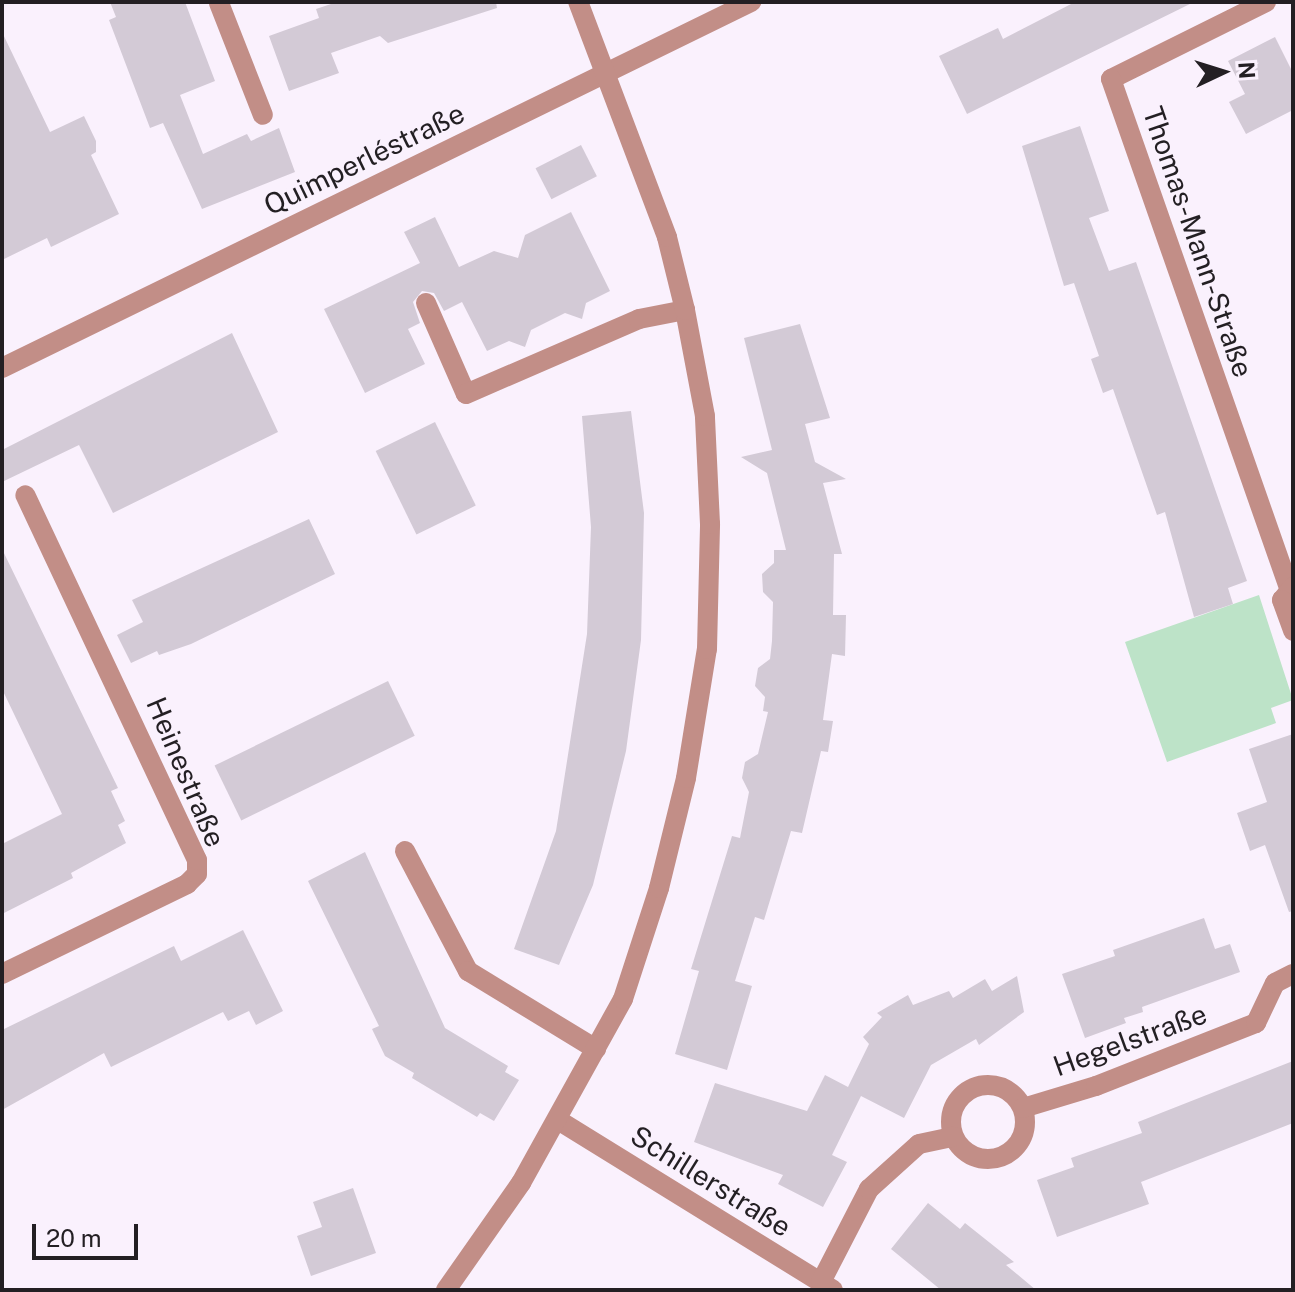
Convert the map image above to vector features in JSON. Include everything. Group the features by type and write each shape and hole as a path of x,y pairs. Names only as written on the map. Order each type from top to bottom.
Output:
{"street":[{"path":"220,2 263,115"},
{"path":"446,1290 558,1120 623,999 659,888 686,778 707,649 710,524 705,416 685,310 667,237 578,2"},
{"name":"Quimperléstraße","path":"2,368 751,2"},
{"name":"Thomas-Mann-Straße","path":"1266,2 1111,79 1291,588 1282,600 1293,631"},
{"path":"426,303 466,394 639,319 685,310"},
{"name":"Heinestraße","path":"2,974 187,884 197,874 197,860 25,495"},
{"path":"405,851 468,971 596,1049"},
{"name":"Hegelstraße","path":"1023,1108 1096,1086 1256,1023 1275,983 1293,974"},
{"path":"993,1085 1005,1089 1023,1108 1024,1134 1008,1154 983,1160 970,1156 953,1137 952,1111 968,1090 993,1085"},
{"name":"Schillerstraße","path":"558,1120 827,1286"},
{"path":"827,1286 869,1189 919,1144 953,1137"}],"green space":[{"path":"1259,595 1293,700 1271,708 1276,723 1167,762 1125,642"}],"building":[{"path":"110,2 185,2 215,81 180,95 203,154 247,134 251,141 279,128 295,172 202,209 163,123 150,128 109,20 116,17"},
{"path":"337,2 496,2 497,8 388,43 380,36 331,53 339,73 289,91 269,36 319,18 316,9"},
{"path":"1075,2 1194,2 967,114 939,56 998,28 1003,39"},
{"path":"2,32 50,132 84,116 96,141 96,152 91,155 119,214 51,247 47,238 2,260"},
{"path":"1275,37 1293,73 1293,110 1246,134 1229,102 1245,94 1228,61"},
{"path":"1080,126 1109,211 1089,218 1109,271 1136,262 1247,581 1228,588 1233,604 1194,617 1165,512 1157,515 1113,389 1103,393 1091,359 1099,356 1074,283 1064,286 1022,146"},
{"path":"581,145 597,176 551,199 536,168"},
{"path":"571,212 610,291 586,303 582,319 565,313 531,330 525,347 509,341 487,351 462,302 444,311 434,293 422,291 413,302 420,323 408,329 425,364 365,393 324,309 420,263 404,232 435,217 459,267 494,251 518,258 525,235"},
{"path":"800,324 830,418 805,424 815,462 846,479 823,483 842,554 834,554 833,615 846,615 845,656 832,654 823,720 833,721 828,752 821,751 802,833 791,831 764,920 755,917 735,981 752,986 727,1070 675,1054 699,971 691,969 732,836 740,838 749,792 742,778 745,762 758,754 768,712 763,711 765,697 755,686 758,668 770,659 772,641 773,602 763,592 762,574 774,563 774,550 786,550 767,473 741,457 772,450 744,338"},
{"path":"232,333 278,432 113,513 79,445 2,482 2,450"},
{"path":"631,411 644,513 641,640 626,751 593,885 559,965 514,949 556,831 587,634 591,527 582,416"},
{"path":"435,422 476,506 416,535 376,451"},
{"path":"309,519 335,574 191,644 159,655 157,651 131,663 117,635 143,622 132,600"},
{"path":"2,549 118,788 111,791 125,821 118,825 126,843 71,873 73,878 2,914 2,844 62,814 2,689"},
{"path":"388,681 415,736 241,820 215,766"},
{"path":"1293,734 1293,911 1289,912 1265,845 1250,851 1237,813 1267,802 1249,749"},
{"path":"365,852 445,1028 508,1066 505,1072 519,1080 494,1121 480,1113 477,1117 412,1078 414,1073 385,1056 372,1029 379,1026 308,881"},
{"path":"1204,918 1215,949 1230,944 1240,972 1142,1007 1143,1012 1124,1018 1126,1023 1085,1038 1062,974 1115,956 1113,950"},
{"path":"243,930 283,1011 256,1025 249,1011 228,1021 223,1012 111,1067 104,1053 2,1110 2,1030 174,946 181,961"},
{"path":"1017,976 1024,1012 979,1045 976,1039 931,1065 904,1118 861,1096 832,1155 847,1162 823,1207 778,1184 783,1175 694,1142 715,1083 807,1111 825,1075 848,1087 869,1044 863,1037 882,1017 877,1013 908,995 913,1005 949,991 953,998 985,979 992,991"},
{"path":"1293,1061 1293,1123 1141,1182 1149,1204 1057,1237 1037,1180 1074,1167 1071,1158 1142,1133 1138,1122"},
{"path":"353,1188 376,1253 311,1276 297,1236 322,1227 313,1202"},
{"path":"928,1203 960,1229 965,1223 1014,1262 1006,1265 1036,1290 941,1290 891,1249"}]}
